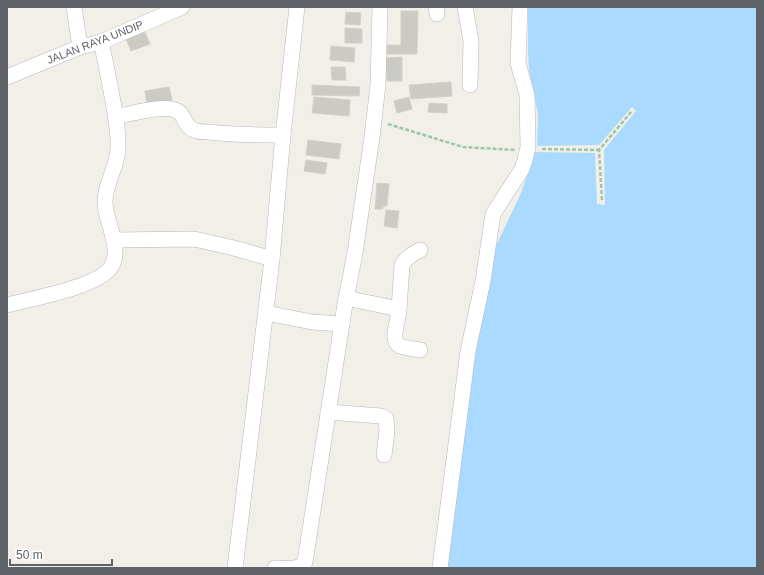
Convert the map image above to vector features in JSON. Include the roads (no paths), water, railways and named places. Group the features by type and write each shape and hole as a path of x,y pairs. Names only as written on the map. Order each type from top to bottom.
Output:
{"street":[{"path":"74,7 80,47"},
{"name":"JALAN RAYA UNDIP","path":"7,77 80,47 102,42 182,7"},
{"path":"235,568 273,315 272,259 283,135 297,7"},
{"path":"275,568 300,568 305,562 346,298 356,246 374,119 378,85 380,7"},
{"path":"465,7 471,42 470,85"},
{"path":"440,568 468,351 483,281 493,214 522,169 527,150 527,95 518,63 520,7"},
{"path":"7,305 79,286 100,276 111,267 114,257 114,240 106,214 105,203 107,187 118,158 118,140 116,117 102,42"},
{"path":"116,117 158,108 172,109 177,110 182,115 189,127 194,130 217,133 283,135"},
{"path":"114,240 194,240 234,248 272,259"},
{"path":"420,250 404,260 402,265 399,317 394,336 395,341 400,346 420,350"},
{"path":"346,298 399,309"},
{"path":"273,315 312,322 342,324"},
{"path":"328,412 381,416 386,419 387,431 384,455"}],"water":[{"path":"528,7 757,7 757,568 446,568 484,298 494,250 521,193 537,146 538,115 529,69"}]}
